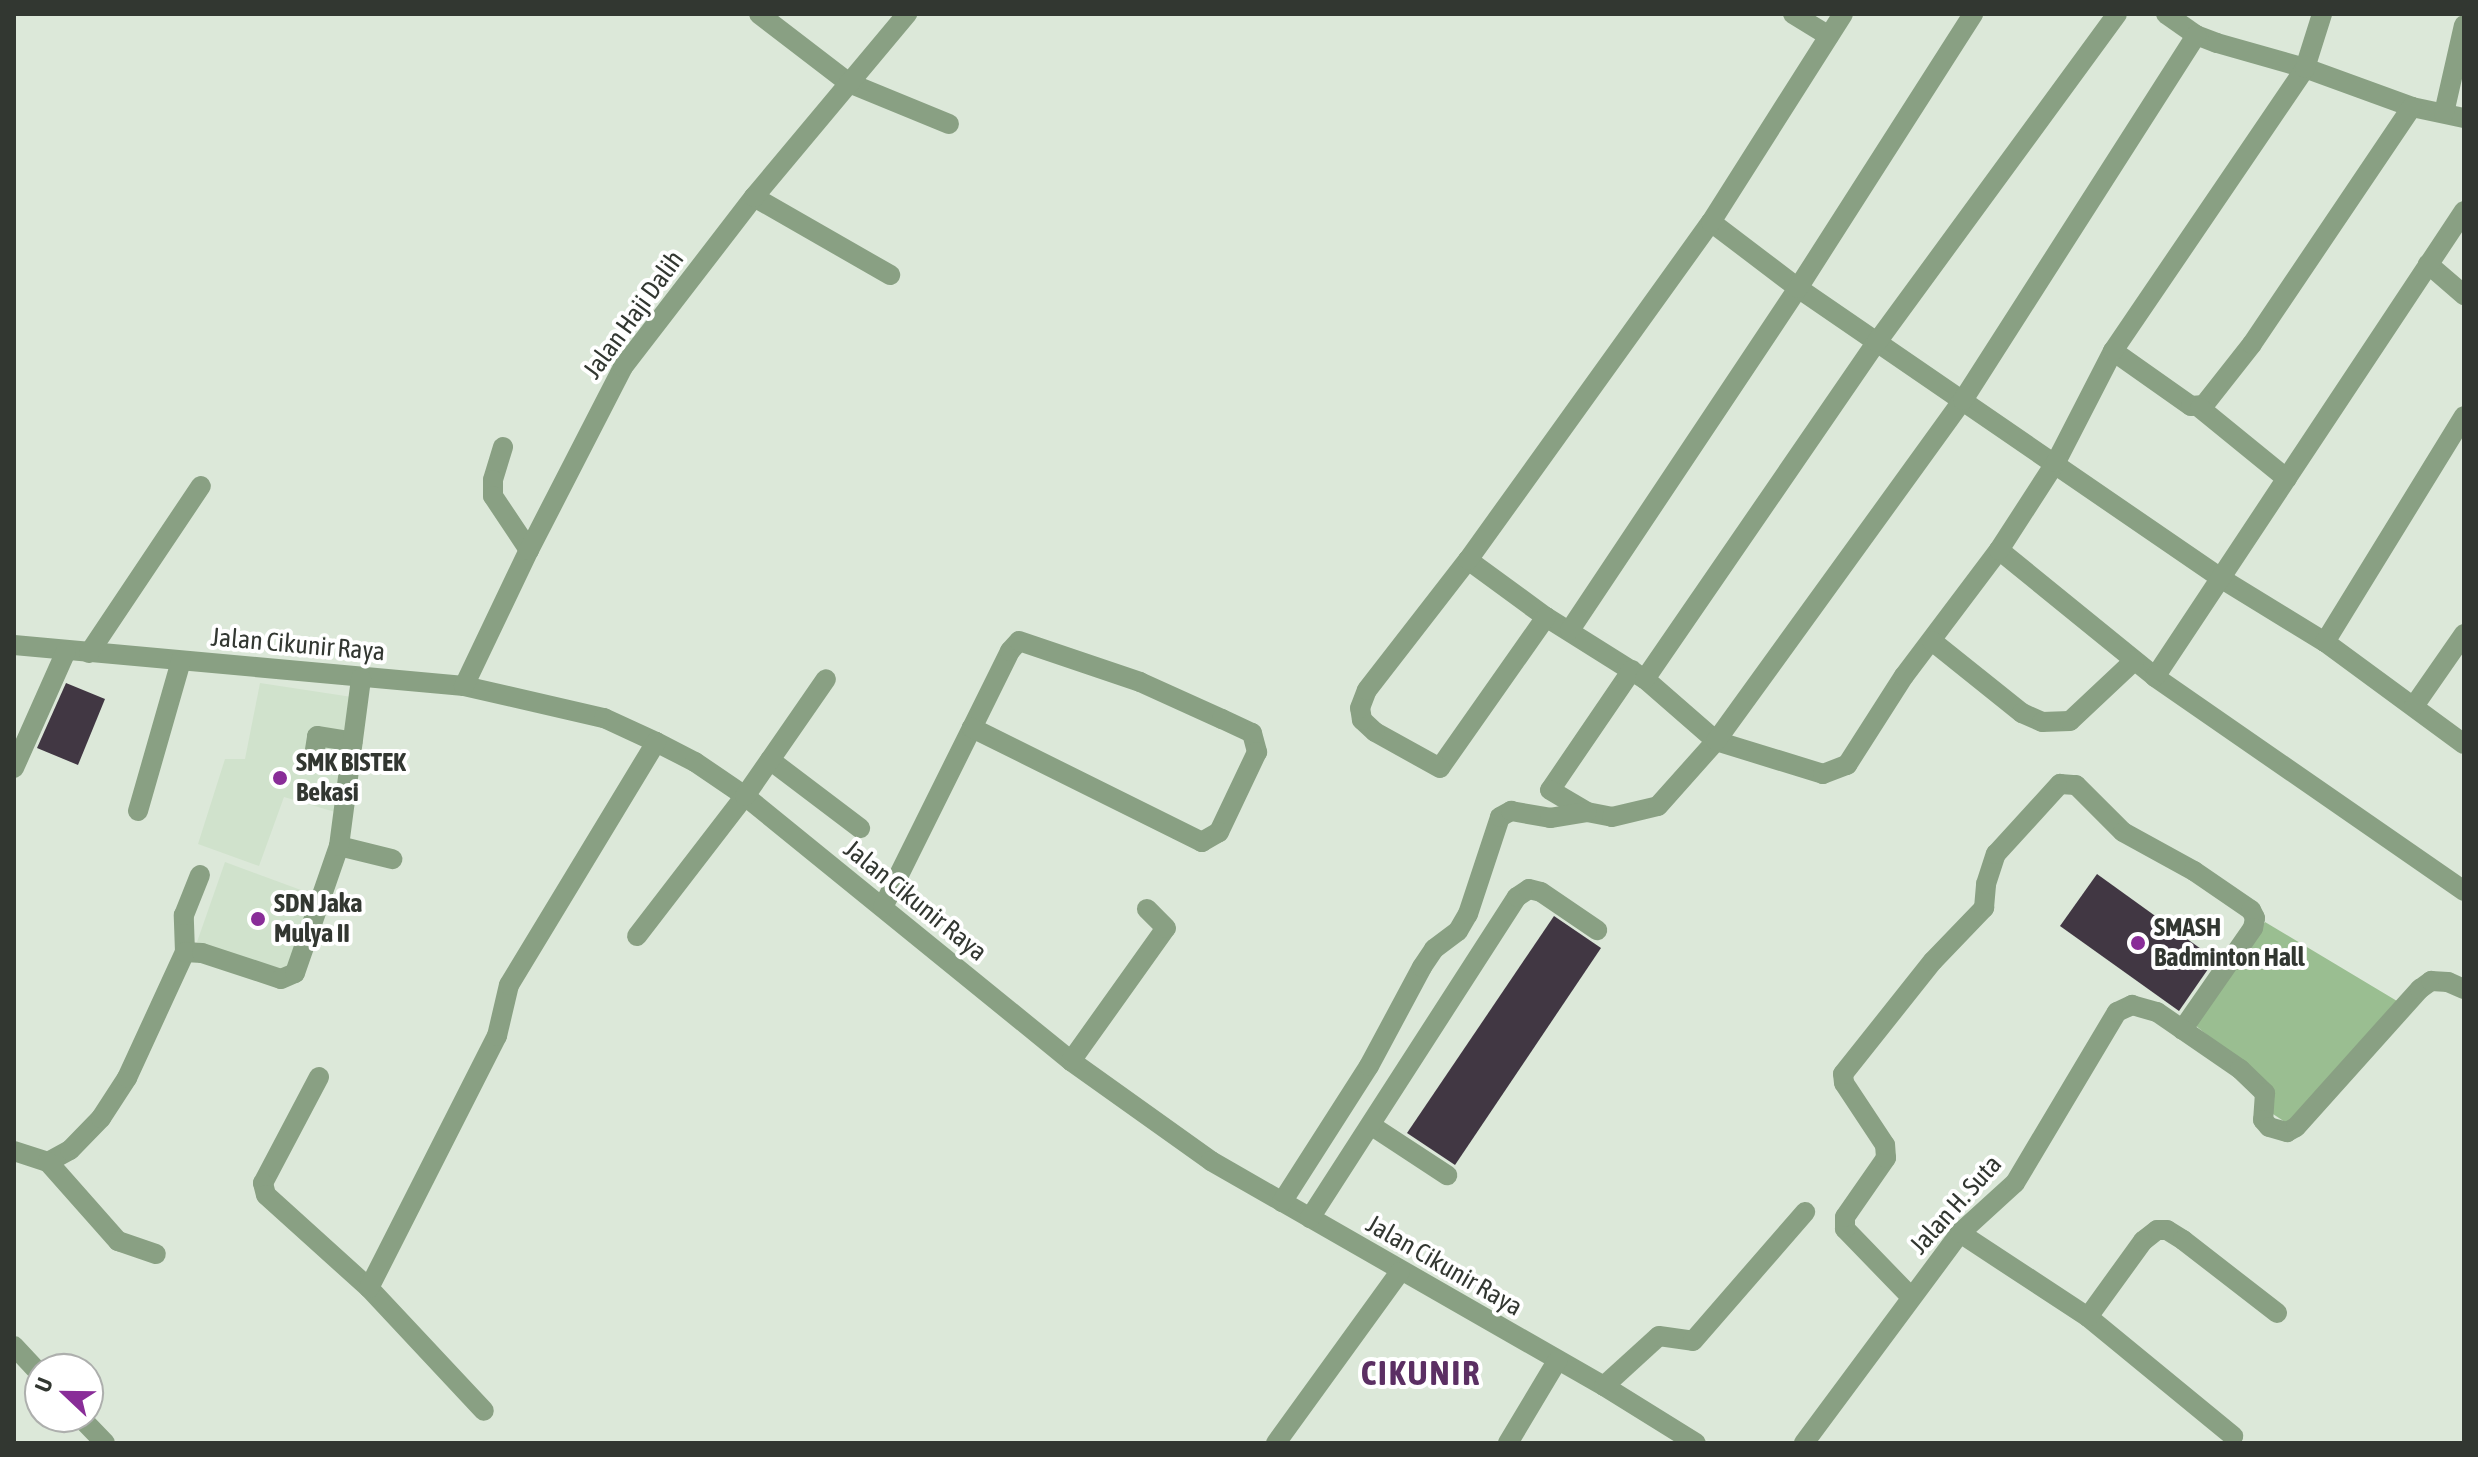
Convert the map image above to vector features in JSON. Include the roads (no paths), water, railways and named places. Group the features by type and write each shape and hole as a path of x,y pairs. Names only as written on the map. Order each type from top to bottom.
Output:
{"street":[{"path":"759,14 849,83 949,124"},
{"name":"Jalan Haji Dalih","path":"464,686 529,550 623,367 754,197 907,14"},
{"path":"1793,14 1829,36"},
{"path":"1546,617 1440,768 1375,732 1362,720 1360,708 1367,690 1468,560 1711,222 1843,14"},
{"path":"1570,630 1798,288 1973,14"},
{"path":"2117,14 1639,675 1550,790 1587,812 1612,817 1658,806 1716,741 1963,400 2196,35"},
{"path":"2166,14 2196,35 2305,68 2412,107 2454,115 2464,25"},
{"path":"1468,560 1546,617 1639,675 1716,741 1823,774 1835,772 1855,755 1889,699 1999,550 2056,462 2113,351 2305,68 2322,14"},
{"path":"2200,408 2252,344 2412,107"},
{"path":"754,197 890,275"},
{"path":"2155,677 2464,211"},
{"path":"1711,222 1798,288 2056,462 2222,579 2325,642 2464,744"},
{"path":"2428,264 2464,295"},
{"path":"2113,351 2191,406 2200,408 2287,479"},
{"path":"2325,642 2464,416"},
{"path":"503,447 493,480 493,496 529,550"},
{"path":"89,653 201,486"},
{"path":"1999,550 2155,677 2464,891"},
{"path":"2414,706 2464,634"},
{"path":"883,907 1010,651 1014,645 1025,641 1140,682 1252,733 1257,752 1219,832 1202,842 972,728"},
{"path":"1932,641 2022,713 2042,722 2070,721 2134,661"},
{"name":"Jalan Cikunir Raya","path":"14,645 464,686 604,718 656,742 695,762 745,796 1071,1061 1211,1161 1400,1272 1604,1386 1696,1443"},
{"path":"14,768 66,651"},
{"path":"138,811 181,661"},
{"path":"185,952 202,953 281,979 295,973 339,846 361,678"},
{"path":"637,936 745,796 826,679"},
{"path":"314,756 317,736 353,742"},
{"path":"369,1288 497,1036 509,985 656,742"},
{"path":"770,760 860,828"},
{"path":"1911,1297 1845,1229 1845,1217 1886,1158 1885,1145 1844,1083 1843,1074 1933,961 1984,908 1986,884 1996,854 2060,784 2076,785 2123,832 2194,871 2251,910 2255,918 2253,928 2182,1030"},
{"path":"1282,1202 1369,1066 1422,967 1434,949 1458,931 1468,914 1500,817 1511,811 1550,818 1587,812"},
{"path":"339,846 392,859"},
{"path":"48,1162 70,1150 101,1118 127,1078 185,952 184,915 200,875"},
{"path":"1310,1218 1517,897 1529,889 1541,892 1597,930"},
{"path":"1071,1061 1166,928 1147,909"},
{"name":"Jalan H. Suta","path":"1804,1443 1960,1233 2015,1183 2117,1012 2132,1005 2157,1012 2263,1089 2263,1120 2278,1132 2287,1132 2296,1127 2420,989 2431,981 2448,982 2464,989"},
{"path":"319,1077 263,1183 266,1195 369,1288 484,1411"},
{"path":"1372,1126 1447,1175"},
{"path":"14,1151 48,1162 118,1241 156,1254"},
{"path":"1604,1386 1659,1336 1693,1341 1805,1212"},
{"path":"2088,1317 2143,1241 2157,1230 2167,1230 2183,1240 2277,1313"},
{"path":"1960,1233 2088,1317 2233,1436"},
{"path":"1276,1443 1400,1272"},
{"path":"1508,1443 1557,1361"}],"place":[{"name":"SMK BISTEK Bekasi","path":"280,778"},
{"name":"SDN Jaka Mulya II","path":"258,919"},
{"name":"SMASH Badminton Hall","path":"2138,943"}],"district":[{"name":"CIKUNIR","path":"1421,1373"}]}
